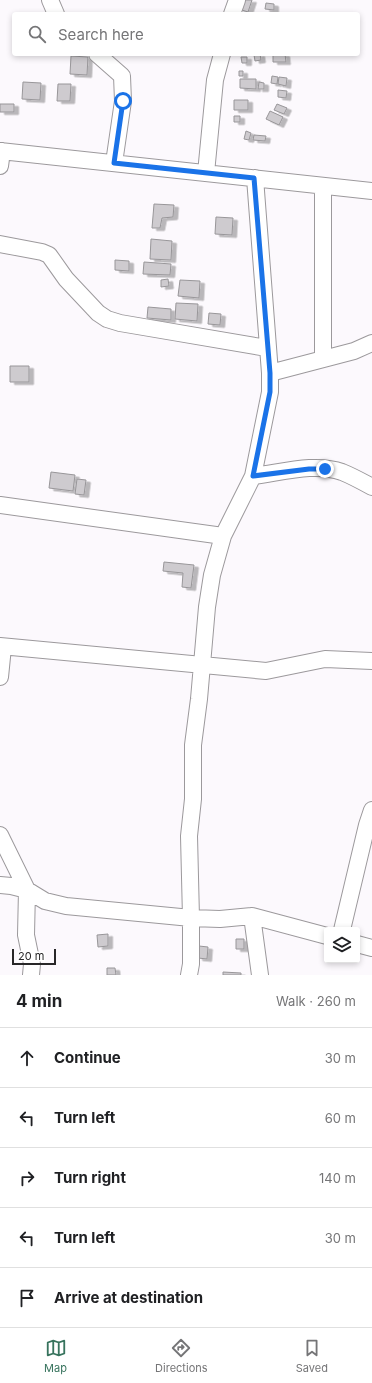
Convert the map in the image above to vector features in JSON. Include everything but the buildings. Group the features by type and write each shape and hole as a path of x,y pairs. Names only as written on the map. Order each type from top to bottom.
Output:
{"street":[{"path":"50,0 55,12"},
{"path":"233,12 237,0"},
{"path":"99,56 122,76 123,101 114,163"},
{"path":"206,173 215,80 221,56"},
{"path":"1,156 114,163 372,191"},
{"path":"189,975 191,964 191,918 189,836 193,799 193,745 207,607 212,575 223,536 253,476 270,392 270,373 254,178"},
{"path":"323,186 323,359"},
{"path":"0,244 42,252 49,255 66,279 107,319 120,323 267,348"},
{"path":"270,373 354,351 372,343"},
{"path":"253,476 309,469 325,469 341,472 372,487"},
{"path":"0,505 223,536"},
{"path":"0,677 1,647 266,671 325,659 372,661"},
{"path":"343,927 372,810"},
{"path":"0,835 27,890 26,935 32,964 31,975"},
{"path":"0,885 27,890 45,901 66,906 191,918 220,919 252,916 324,935"},
{"path":"252,916 260,975"},
{"path":"360,945 372,948"}],"route":[{"path":"123,101 114,163 254,178 270,373 270,392 253,476 309,469 325,469"}]}
